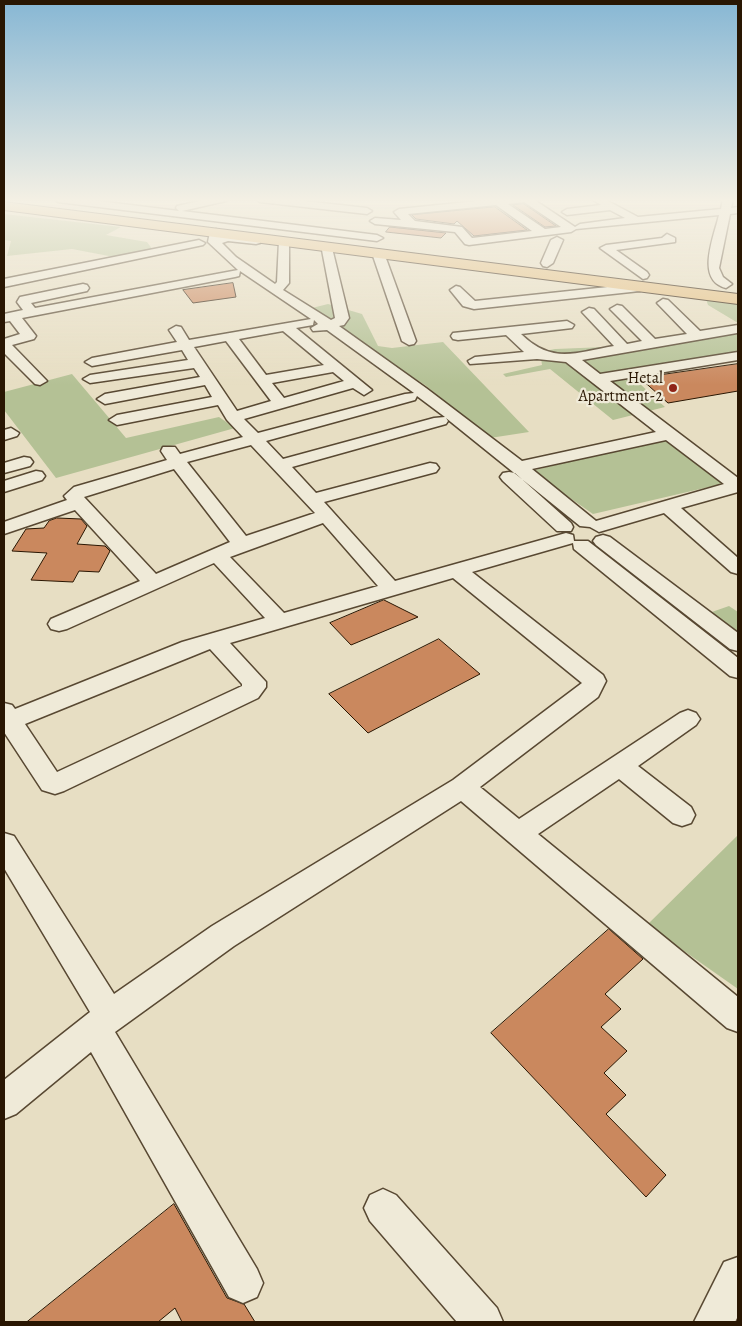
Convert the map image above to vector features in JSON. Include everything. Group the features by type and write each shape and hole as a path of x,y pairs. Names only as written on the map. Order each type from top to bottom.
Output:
{"main road":[{"path":"516,261 697,281 734,294"},
{"path":"518,261 697,281"}],"street":[{"path":"4,283 111,261"},
{"path":"229,261 235,273 318,325 519,467 738,644"},
{"path":"235,261 277,290 318,325 487,457 570,537 738,670"},
{"path":"277,290 283,283 283,261"},
{"path":"92,362 285,326 339,322 342,318 330,261"},
{"path":"379,261 409,341"},
{"path":"470,261 636,288"},
{"path":"624,261 643,275"},
{"path":"456,290 468,304 474,305 697,281 705,261"},
{"path":"715,261 713,268 718,279 734,294"},
{"path":"12,268 21,279"},
{"path":"8,317 31,311 44,312 235,273"},
{"path":"31,311 23,302 25,300 97,285"},
{"path":"663,304 697,336"},
{"path":"617,309 652,344"},
{"path":"589,312 624,349"},
{"path":"8,317 29,336 4,344 40,381"},
{"path":"458,336 567,325"},
{"path":"285,326 382,405"},
{"path":"475,361 534,355 546,358 570,358 737,329"},
{"path":"176,330 233,416 313,499 390,588"},
{"path":"510,330 534,355"},
{"path":"230,337 276,398"},
{"path":"597,379 738,356"},
{"path":"570,358 738,486"},
{"path":"90,379 198,363"},
{"path":"263,380 335,367"},
{"path":"105,399 209,380"},
{"path":"233,416 355,383"},
{"path":"153,583 77,503 73,496 80,491 174,457 255,439 410,398"},
{"path":"117,420 222,400"},
{"path":"280,465 440,421"},
{"path":"519,467 669,434"},
{"path":"174,457 242,544"},
{"path":"4,468 24,462"},
{"path":"313,499 430,468"},
{"path":"4,487 36,476"},
{"path":"570,537 574,522 596,529 738,486"},
{"path":"4,528 77,503"},
{"path":"667,506 738,568"},
{"path":"60,624 242,544 327,515"},
{"path":"215,640 254,682 254,687 250,692 55,784 51,784 6,718 190,647 570,537"},
{"path":"217,555 280,621"},
{"path":"4,1102 102,1022 223,936 462,788 590,691 595,681 456,570"},
{"path":"518,834 688,719"},
{"path":"621,766 682,815"},
{"path":"462,788 738,1017"},
{"path":"4,844 243,1283"},
{"path":"383,1208 483,1322"},
{"path":"714,1322 738,1276"}],"green space":[{"path":"706,299 738,303 738,323 708,305"},
{"path":"328,304 362,314 378,346 392,348 443,342 529,432 490,438 425,385 351,337 312,308"},
{"path":"738,325 738,352 626,371 665,407 613,420 550,369 506,377 503,374 542,365 540,352 555,349 605,347"},
{"path":"72,374 126,438 219,417 235,428 56,478 4,410 4,392"},
{"path":"664,439 726,483 593,514 531,471"},
{"path":"729,606 738,612 738,634 709,613"},
{"path":"738,835 738,989 647,925"}],"building":[{"path":"233,283 236,297 193,303 183,290"},
{"path":"738,364 738,391 668,403 640,378"},
{"path":"57,518 81,519 87,526 77,544 105,546 110,551 99,572 79,571 73,582 31,580 47,553 12,551 26,529 44,528 49,521"},
{"path":"384,600 418,617 351,645 330,623"},
{"path":"439,639 480,674 368,733 329,694"},
{"path":"609,929 643,959 605,994 621,1009 601,1027 627,1051 604,1073 626,1095 606,1114 666,1175 646,1197 491,1033"},
{"path":"174,1204 227,1298 244,1304 255,1322 182,1322 175,1308 158,1322 27,1322"}],"place":[{"name":"Hetal Apartment-2","path":"673,388"}]}
